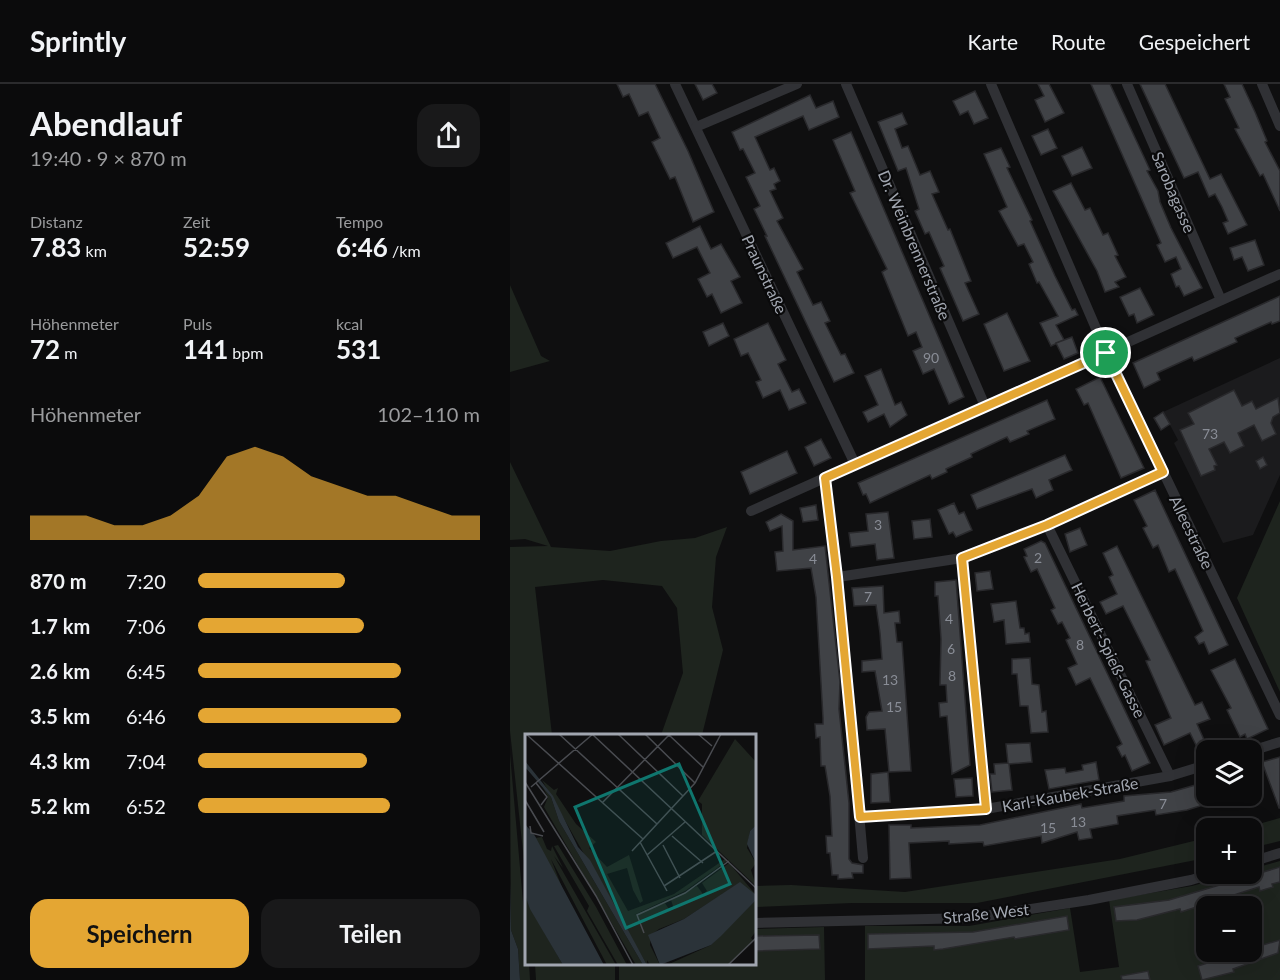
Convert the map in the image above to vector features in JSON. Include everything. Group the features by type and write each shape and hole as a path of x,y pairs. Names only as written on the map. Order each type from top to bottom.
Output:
{"street":[{"name":"Praunstraße","path":"675,84 855,464"},
{"path":"696,128 797,84"},
{"name":"Dr. Weinbrennerstraße","path":"846,84 985,406"},
{"name":"Alleestraße","path":"991,84 1106,353 1280,715"},
{"name":"Sarobagasse","path":"1127,84 1221,300"},
{"path":"1262,84 1280,126"},
{"path":"751,511 1280,274"},
{"path":"837,577 962,558 1047,525 1163,472"},
{"path":"825,478 837,577 863,858"},
{"name":"Herbert-Spieß-Gasse","path":"1047,525 1170,776"},
{"path":"962,558 986,809"},
{"path":"1262,748 1280,742"},
{"name":"Karl-Kaubek-Straße","path":"860,817 986,809 1170,776 1196,768"},
{"path":"1262,858 1280,852"},
{"name":"Straße West","path":"756,923 972,918 1101,897 1196,877"}],"shaded area":[{"path":"510,285 541,356 550,361 510,372"},
{"path":"1280,358 1280,475 1253,535 1223,543 1174,443 1178,440 1163,412"},
{"path":"510,462 551,547 610,551 661,541 695,538 727,527 716,557 712,607 723,650 702,734 661,734 683,673 677,608 662,586 603,580 535,587 552,734 525,734 525,870 510,731 510,547 548,546 525,539 510,540"},
{"path":"1280,501 1280,692 1237,598"},
{"path":"510,754 525,925 525,965 529,965 530,980 520,980 518,949 511,930"},
{"path":"1280,818 1280,841 1262,845 1262,823"},
{"path":"1196,840 1196,860 977,903 852,903 756,907 756,886 791,885 905,892 1120,859"},
{"path":"1280,861 1280,980 865,980 865,926 969,926 1070,908 1080,972 1119,967 1109,900 1192,886 1262,884 1262,866"},
{"path":"510,883 511,930 518,949 520,980 510,980"},
{"path":"824,927 825,980 619,980 619,965 756,965 756,929"},
{"path":"535,965 615,965 615,980 536,980"}],"building":[{"path":"617,84 655,84 688,151 714,212 693,222 675,177 670,179 652,142 660,138 648,112 639,116 629,94 623,97"},
{"path":"695,84 712,84 717,93 703,100"},
{"path":"1038,84 1049,84 1064,113 1045,122 1035,100 1044,96"},
{"path":"1091,84 1110,84 1150,170 1147,171 1158,191 1171,228 1202,288 1184,296 1179,286 1176,287 1171,274 1181,269 1176,257 1165,262 1157,245 1161,243"},
{"path":"1140,84 1165,84 1210,179 1221,174 1247,225 1228,234 1223,223 1228,221 1222,207 1215,194 1209,197 1198,172 1184,178"},
{"path":"1224,84 1242,84 1255,112 1267,141 1265,142 1280,171 1280,211 1263,174 1260,176 1235,129 1239,128 1225,99 1230,97"},
{"path":"975,91 988,118 974,124 968,111 960,115 953,101"},
{"path":"810,95 816,108 833,101 839,117 809,130 803,116 755,137 770,170 774,168 780,181 774,184 776,189 770,191 783,218 777,221 803,269 797,272 813,305 821,302 830,321 825,323 841,355 845,354 854,373 834,382 765,236 767,236 754,209 760,206 746,177 755,173 743,149 740,150 732,132"},
{"path":"902,113 907,124 895,129 902,148 908,146 920,175 930,171 939,192 932,194 948,230 950,229 971,281 965,283 979,314 963,321 940,268 944,266 929,232 925,234 915,211 919,209 906,168 898,171 878,122"},
{"path":"1048,129 1057,148 1041,155 1032,136"},
{"path":"851,132 964,397 949,404 934,369 923,374 913,351 922,347 916,332 908,336 882,272 887,269 850,193 855,191 833,140"},
{"path":"1082,147 1092,168 1072,176 1062,156"},
{"path":"1001,148 1010,167 1007,168 1055,276 1072,310 1075,309 1078,315 1056,325 1064,340 1051,346 1040,323 1058,316 1039,282 1037,283 1029,264 1033,262 1024,244 1018,246 999,211 1007,207 984,154"},
{"path":"1071,183 1085,210 1090,208 1103,235 1108,233 1118,255 1115,256 1126,277 1115,282 1119,287 1105,292 1097,271 1053,191"},
{"path":"700,226 711,249 721,244 740,277 731,281 742,303 721,313 712,294 707,297 698,279 710,273 697,247 673,258 666,243"},
{"path":"1255,240 1264,265 1248,271 1242,257 1234,260 1230,248"},
{"path":"1140,288 1154,315 1137,323 1134,314 1129,316 1120,297"},
{"path":"1280,296 1280,321 1272,324 1271,322 1235,338 1237,342 1194,361 1192,357 1157,373 1160,380 1144,388 1133,363"},
{"path":"1007,313 1030,361 1004,371 984,324"},
{"path":"723,323 729,336 709,346 703,332"},
{"path":"768,323 786,360 778,364 792,392 799,389 806,403 789,410 780,390 763,398 756,382 761,380 748,353 741,356 734,339"},
{"path":"1072,337 1078,353 1064,359 1056,343"},
{"path":"881,369 895,405 901,402 907,415 890,427 884,414 868,422 863,412 878,405 865,376"},
{"path":"1100,377 1144,468 1121,478 1088,403 1084,405 1076,389"},
{"path":"1234,390 1242,406 1252,401 1256,409 1278,398 1280,413 1273,417 1271,423 1276,434 1262,441 1254,425 1238,433 1244,446 1230,453 1224,442 1209,449 1217,465 1214,466 1215,470 1201,476 1180,430 1194,424 1188,413"},
{"path":"1047,400 1055,419 1027,431 1029,434 1010,442 1007,437 971,454 972,457 946,469 947,472 932,479 930,475 870,503 866,494 863,495 858,483"},
{"path":"1163,412 1170,424 1161,430 1154,418"},
{"path":"821,439 831,458 814,466 805,447"},
{"path":"787,451 797,473 750,494 741,472"},
{"path":"1065,455 1072,470 1049,480 1053,490 1036,498 1032,489 977,509 971,495"},
{"path":"1263,457 1267,465 1260,469 1256,461"},
{"path":"1155,490 1228,645 1209,654 1204,642 1199,644 1195,637 1203,631 1175,569 1169,572 1158,545 1153,548 1143,528 1147,526 1134,500"},
{"path":"954,503 959,514 964,512 972,530 956,537 953,532 949,534 938,510"},
{"path":"816,505 818,520 803,522 800,508"},
{"path":"888,512 894,558 877,560 875,544 851,547 849,533 868,531 866,514"},
{"path":"781,514 793,521 793,550 825,546 840,682 839,709 849,803 849,859 852,863 863,865 863,873 852,873 853,878 838,879 838,875 832,875 830,853 827,853 826,836 832,836 830,796 825,766 821,766 820,737 816,738 815,724 823,724 816,597 811,568 777,571 775,552 783,551 782,526 770,531 766,522"},
{"path":"930,519 932,537 914,539 912,521"},
{"path":"1080,528 1087,545 1070,552 1065,534"},
{"path":"1041,541 1045,543 1150,763 1132,771 1125,755 1122,757 1117,747 1122,744 1090,678 1076,685 1068,668 1077,664 1066,640 1070,638 1062,622 1058,624 1051,610 1055,608 1037,569 1031,572 1024,557 1027,556 1024,549"},
{"path":"1117,546 1195,705 1202,702 1210,719 1197,724 1204,740 1196,740 1196,745 1190,733 1164,745 1155,725 1171,718 1146,661 1150,660 1123,606 1106,614 1100,602 1117,594 1109,577 1113,575 1103,553"},
{"path":"990,571 993,589 977,591 975,573"},
{"path":"956,580 970,765 952,774 947,716 940,717 939,703 947,702 946,685 940,685 941,639 935,582"},
{"path":"883,586 884,613 899,611 900,623 895,623 897,642 902,642 911,771 889,772 885,729 867,730 866,717 869,712 882,711 875,671 862,672 862,661 882,659 880,633 876,605 854,606 852,588"},
{"path":"1016,601 1020,628 1024,628 1025,634 1029,633 1030,642 1006,644 1004,620 994,622 991,604"},
{"path":"1030,658 1032,684 1039,685 1042,712 1046,711 1048,732 1031,733 1028,706 1020,706 1017,674 1012,674 1012,659"},
{"path":"1235,659 1268,729 1247,739 1245,734 1240,737 1227,710 1231,708 1211,670"},
{"path":"1030,743 1032,762 1009,764 1012,790 992,792 990,774 995,774 994,764 1008,763 1006,744"},
{"path":"1280,757 1280,808 1279,808 1262,762"},
{"path":"1096,762 1099,780 1049,789 1045,770 1065,768 1066,773 1083,770 1082,765"},
{"path":"888,772 890,802 871,803 871,774"},
{"path":"972,778 973,796 956,797 954,779"},
{"path":"1196,785 1196,806 1200,806 1156,815 1155,810 1117,816 1118,824 1090,829 1092,838 1079,840 1077,832 1042,843 1041,836 984,846 983,842 909,843 911,878 890,879 889,825 911,825 911,828 980,825 1081,804 1082,808 1124,801 1124,796 1171,792"},
{"path":"1280,867 1280,882 1260,891 1259,887 1231,896 1196,896 1196,907 1181,912 1180,909 1137,920 1116,921 1114,907 1169,900 1223,884 1262,884 1262,872"},
{"path":"1067,916 1069,930 1015,939 1014,937 934,950 934,946 868,949 868,934 973,932"},
{"path":"819,935 820,949 756,951 756,936"},
{"path":"1280,940 1278,953 1262,959 1262,945"},
{"path":"1210,962 1253,962 1233,969 1234,972 1202,980 1198,966"},
{"path":"1148,971 1150,980 1122,980 1121,976"}],"route":[{"path":"1106,353 1163,472 1047,525 962,558 986,809 860,817 825,478 1106,353"}]}
